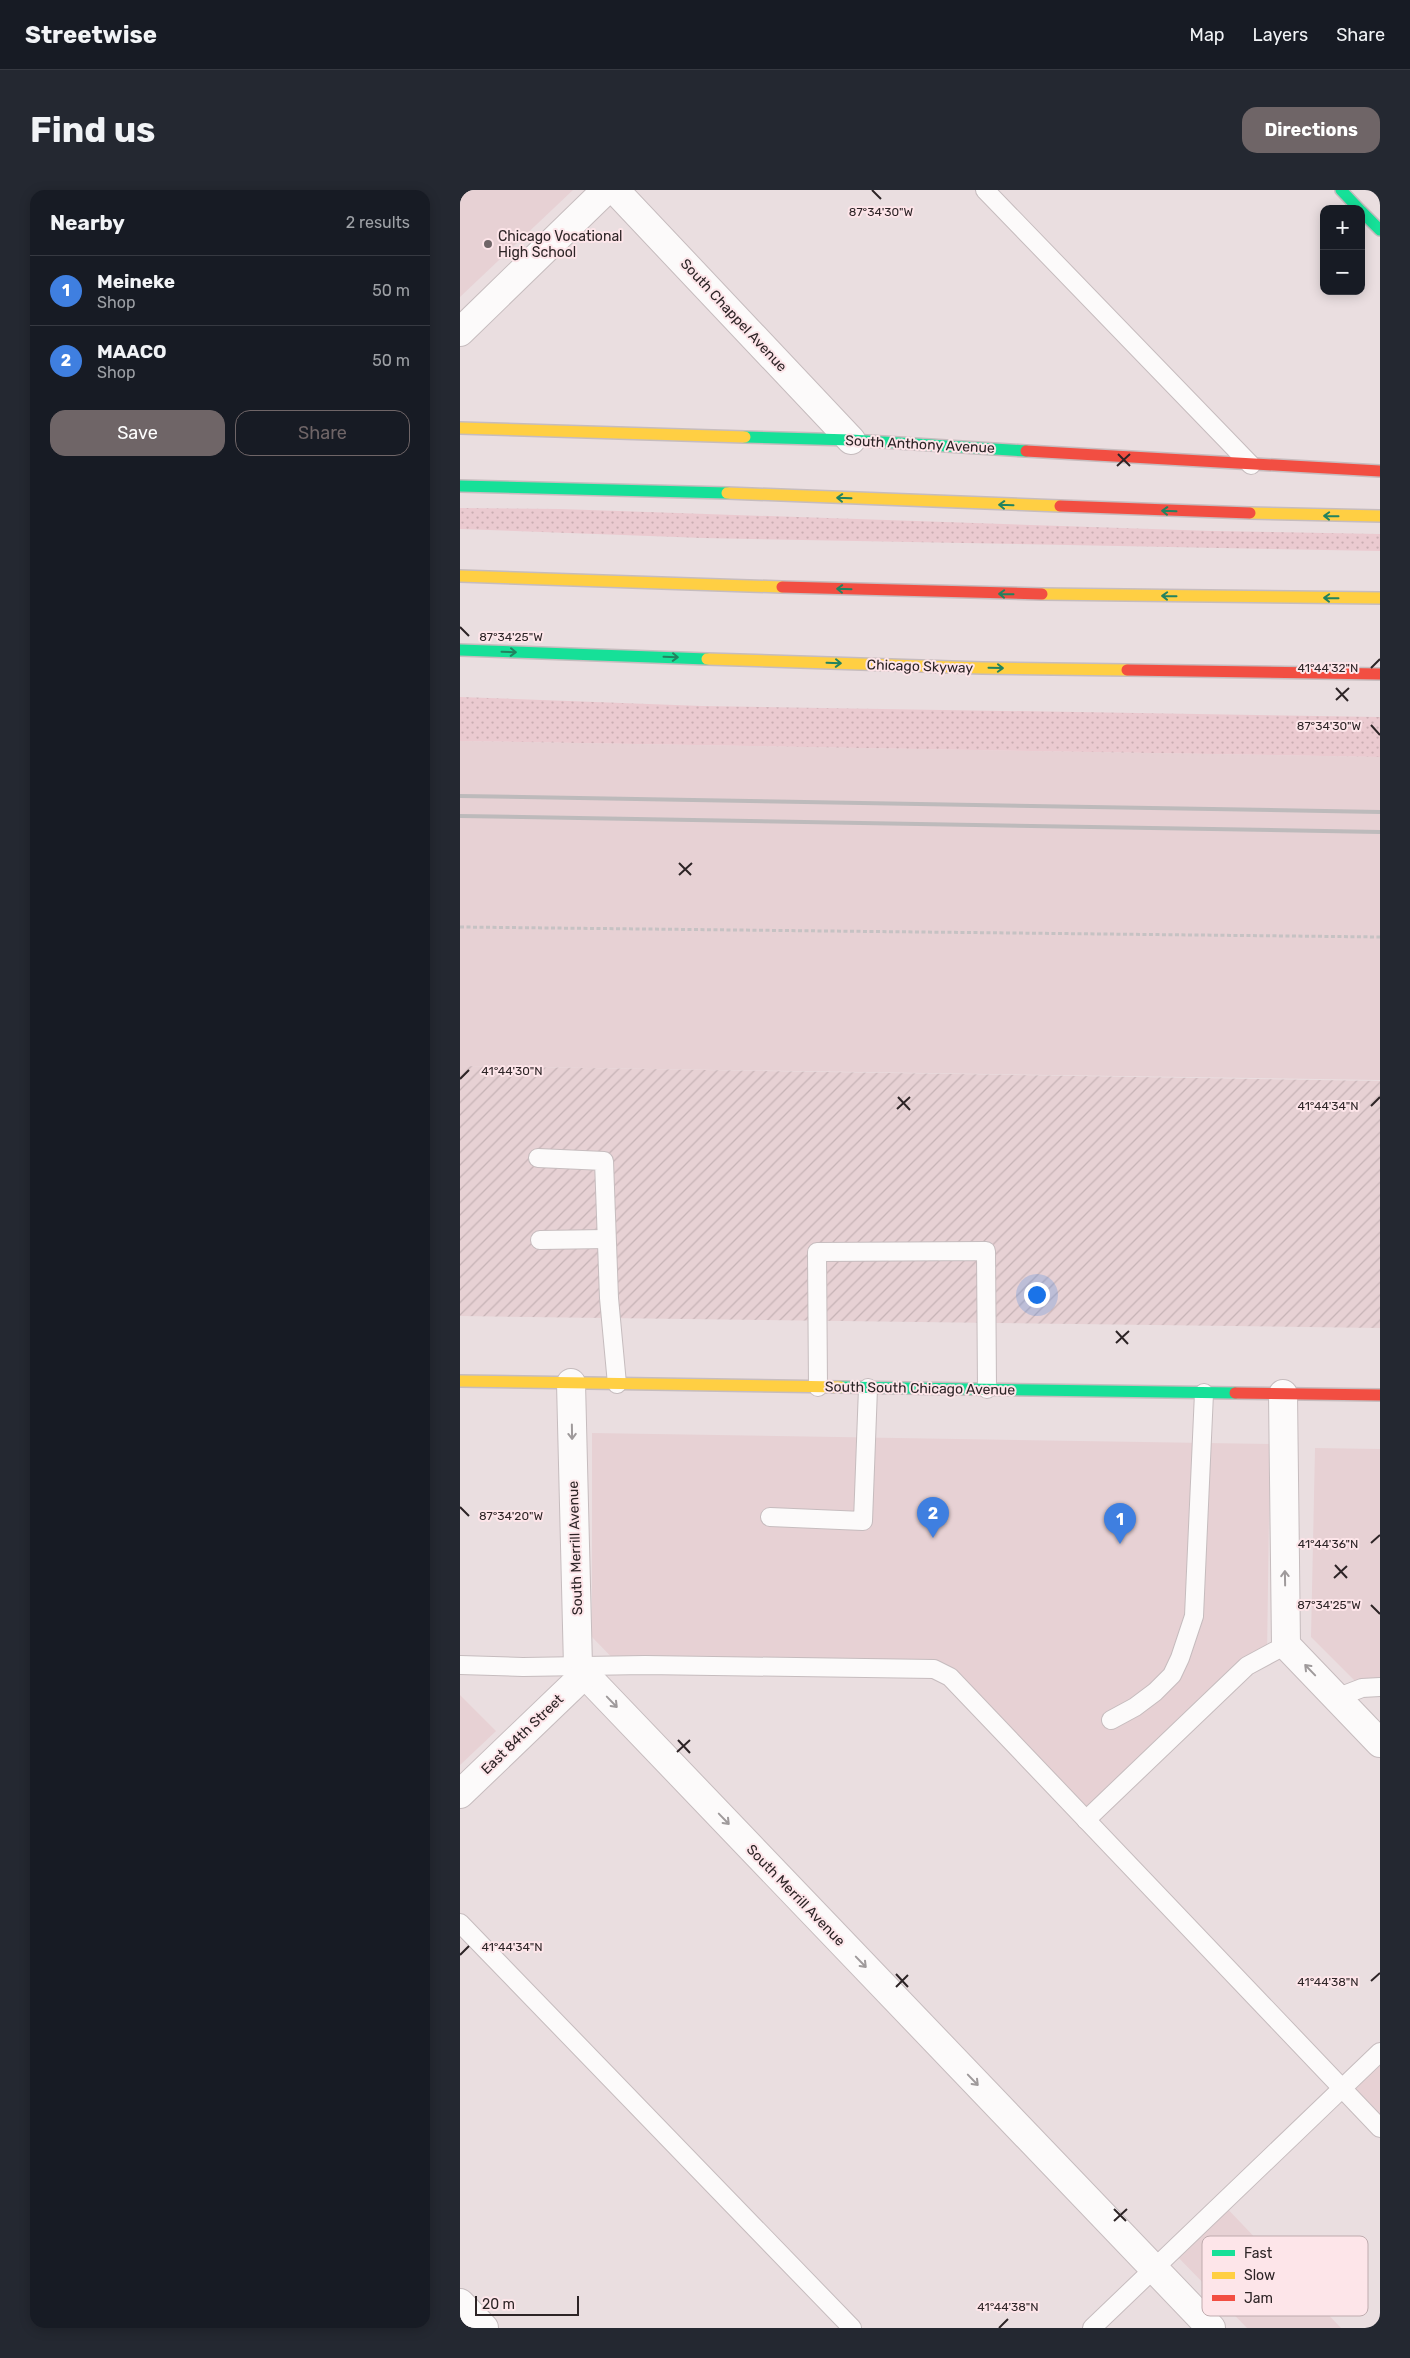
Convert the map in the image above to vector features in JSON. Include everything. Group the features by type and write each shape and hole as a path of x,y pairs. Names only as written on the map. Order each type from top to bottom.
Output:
{"main road":[{"path":"1341,190 1355,205"},
{"path":"1365,215 1380,230"},
{"name":"South Anthony Avenue","path":"460,428 851,440 1251,465 1380,471"},
{"path":"460,486 696,492 1333,516 1380,516"},
{"path":"460,576 970,593 1380,598"},
{"name":"Chicago Skyway","path":"460,650 982,668 1380,674"},
{"name":"South South Chicago Avenue","path":"460,1381 1380,1395"}],"street":[{"path":"460,332 606,190"},
{"name":"South Chappel Avenue","path":"615,190 851,440"},
{"name":"South Merrill Avenue","path":"571,1383 581,1670 1211,2328"},
{"path":"1283,1394 1286,1645 1380,1743"},
{"name":"East 84th Street","path":"460,1794 581,1670"},
{"path":"460,2303 484,2328"}],"lane":[{"path":"984,190 1251,465"},
{"path":"538,1158 604,1161 609,1298 617,1384"},
{"path":"540,1240 606,1239"},
{"path":"818,1386 817,1252 986,1251 987,1389"},
{"path":"770,1517 863,1521 868,1388"},
{"path":"1111,1720 1135,1707 1155,1692 1172,1675 1180,1658 1194,1616 1204,1392"},
{"path":"1086,1820 1247,1666 1286,1645"},
{"path":"460,1666 581,1670 645,1665 934,1669 950,1677 1380,2128"},
{"path":"1336,1698 1362,1688 1380,1687"},
{"path":"460,1923 852,2328"},
{"path":"1092,2328 1380,2052"}],"path":[{"path":"460,927 1380,937"}],"shaded area":[{"name":"Chicago Vocational High School","path":"460,190 573,190 460,297"},
{"path":"460,508 560,509 1212,531 1380,534 1380,551 703,538 460,529"},
{"path":"460,697 702,706 1380,717 1380,757 460,741"},
{"path":"460,741 1380,757 1380,1080 460,1066"},
{"path":"460,1066 1380,1081 1380,1328 460,1316"},
{"path":"592,1433 1270,1444 1267,1655 1086,1820 950,1677 627,1673 592,1637"},
{"path":"1315,1448 1380,1449 1380,1687 1362,1688 1311,1637"},
{"path":"460,1695 496,1731 460,1765"},
{"path":"1380,2052 1380,2128 1342,2088"},
{"path":"1222,2203 1253,2236 1202,2236 1202,2282 1172,2251"},
{"path":"1235,2316 1330,2316 1341,2328 1247,2328"}],"railway":[{"path":"460,796 1380,812"},
{"path":"460,816 1380,832"}],"traffic: fast":[{"path":"1341,190 1355,205"},
{"path":"1365,215 1380,230"},
{"path":"745,437 851,440 1026,451"},
{"path":"460,486 727,493"},
{"path":"460,650 707,659"},
{"path":"841,1387 1235,1393"}],"traffic: slow":[{"path":"460,428 745,437"},
{"path":"727,493 1060,506"},
{"path":"1250,513 1380,516"},
{"path":"460,576 782,587"},
{"path":"1042,594 1380,598"},
{"path":"707,659 982,668 1127,670"},
{"path":"460,1381 841,1387"}],"traffic: jam":[{"path":"1026,451 1380,471"},
{"path":"1060,506 1250,513"},
{"path":"782,587 1042,594"},
{"path":"1127,670 1380,674"},
{"path":"1235,1393 1380,1395"}],"place":[{"name":"Chicago Vocational High School","path":"488,244"},
{"name":"MAACO","path":"933,1538"},
{"name":"Meineke","path":"1120,1544"}]}
